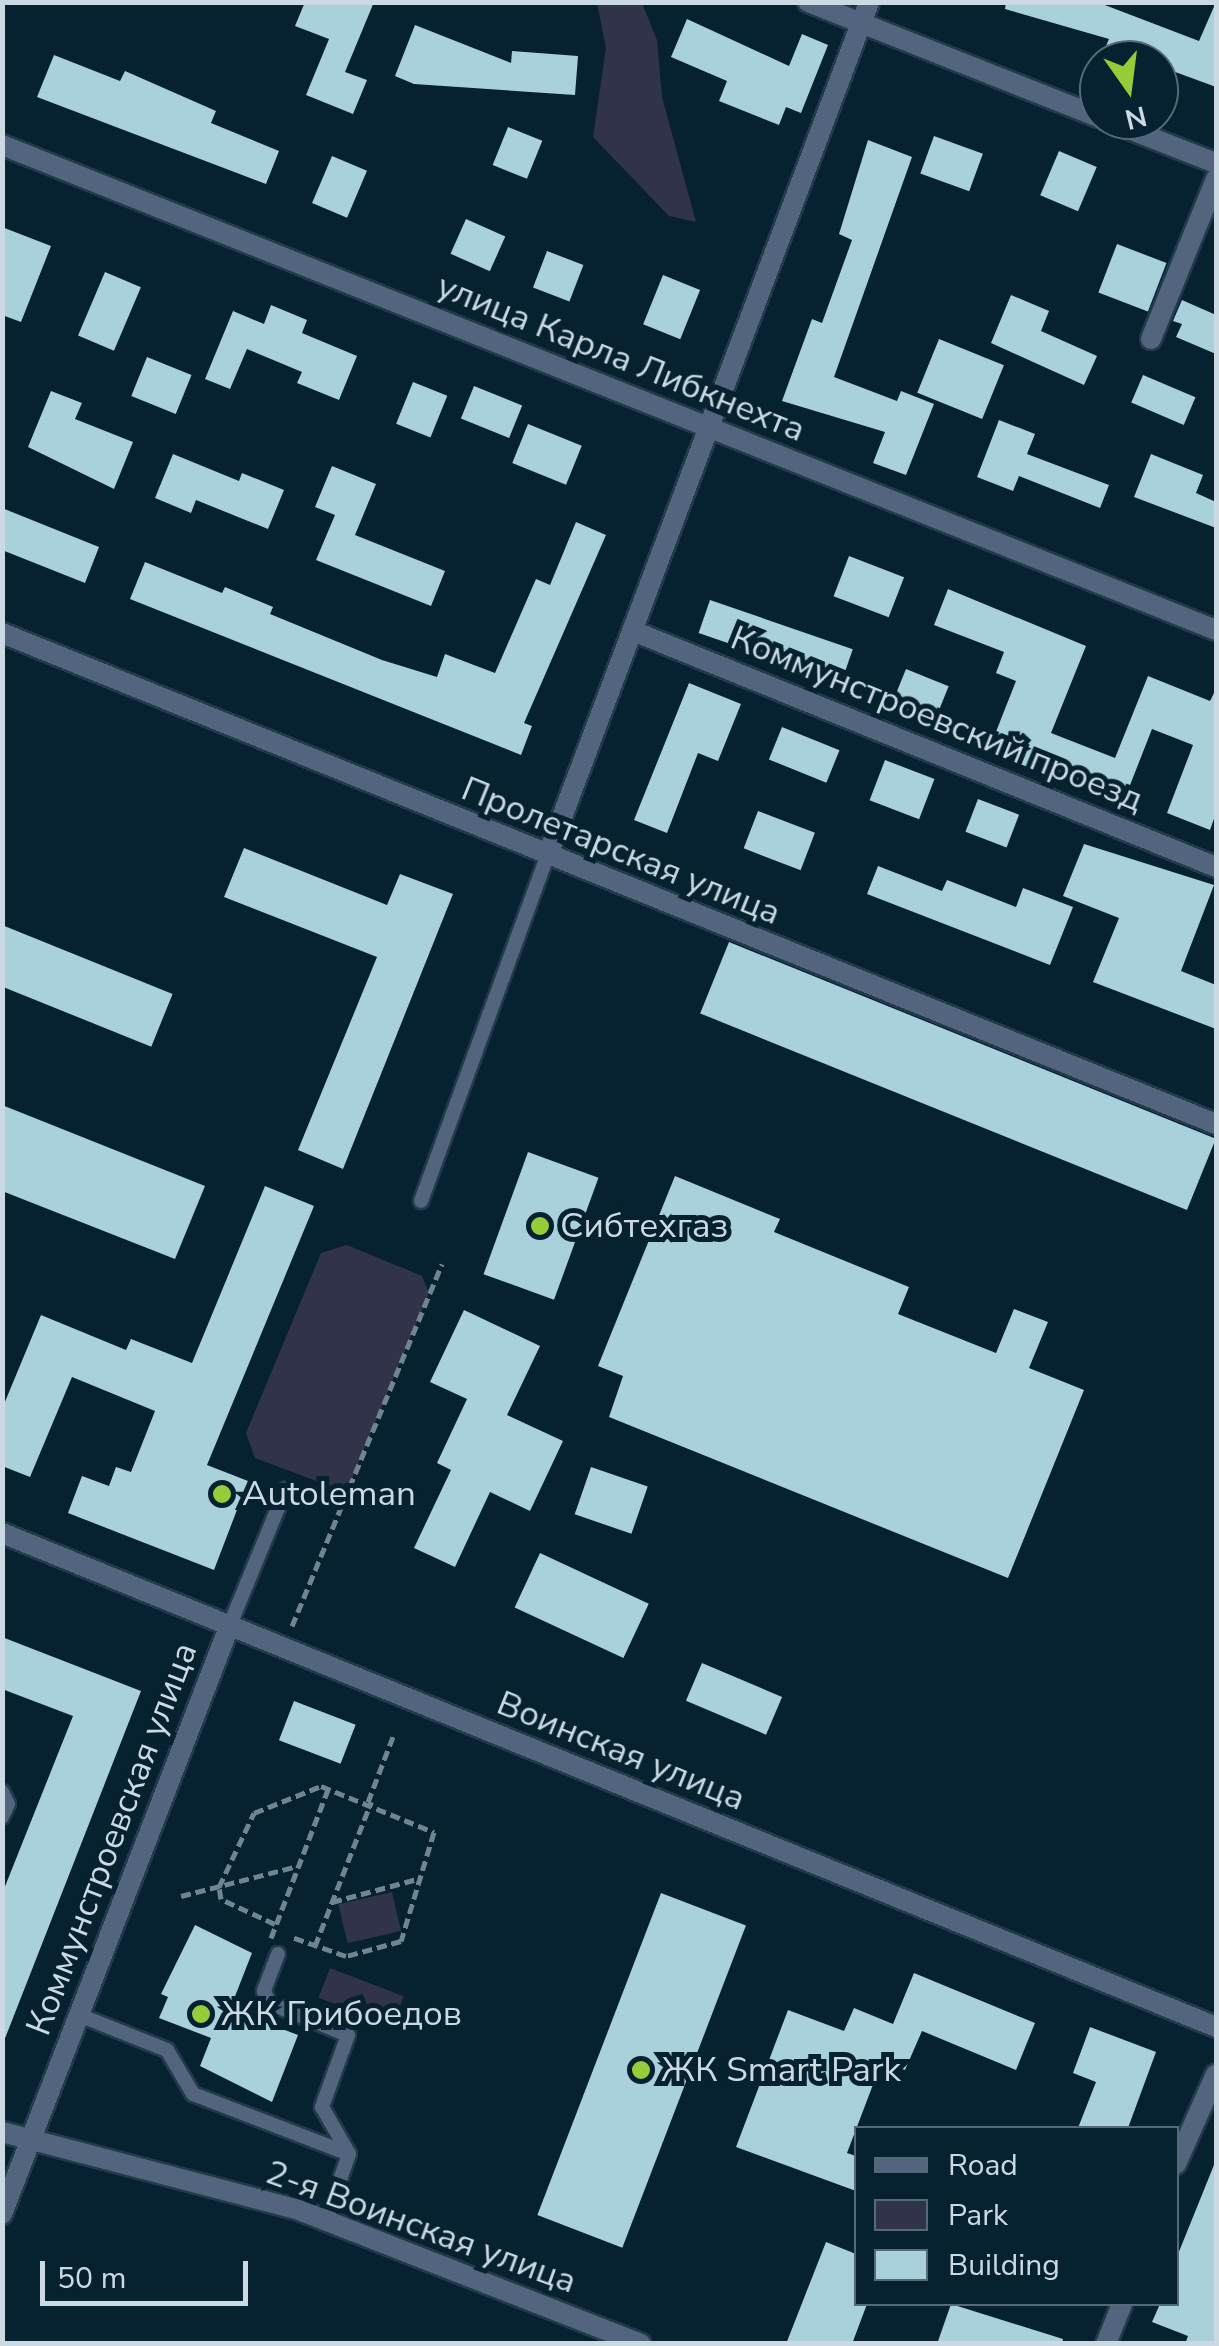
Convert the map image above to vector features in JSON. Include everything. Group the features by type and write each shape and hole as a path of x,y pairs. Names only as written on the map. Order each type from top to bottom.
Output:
{"street":[{"path":"808,2 1079,109"},
{"path":"547,857 633,631 704,427 869,2"},
{"path":"1157,140 1216,163"},
{"name":"улица Карла Либкнехта","path":"2,145 1216,630"},
{"path":"1152,339 1216,179"},
{"name":"Коммунстроевский проезд","path":"633,631 1216,868"},
{"name":"Пролетарская улица","path":"2,633 547,857 1216,1124"},
{"name":"Воинская улица","path":"2,1533 1216,2027"},
{"name":"Коммунстроевская улица","path":"2,2214 229,1628"},
{"path":"1179,2157 1216,2074"},
{"name":"2-я Воинская улица","path":"2,2132 326,2220 641,2344"},
{"path":"1106,2344 1121,2306"}],"lane":[{"path":"421,1200 547,857"},
{"name":"Коммунстроевская улица","path":"229,1628 286,1489"},
{"path":"2,1792 2,1817"},
{"path":"278,1954 264,1990 269,2003 348,2035 322,2113 349,2154"},
{"path":"79,2015 167,2050 193,2094 349,2154"},
{"path":"326,2220 349,2154"}],"path":[{"path":"283,1649 442,1264"},
{"path":"315,1946 394,1734"},
{"path":"313,1786 329,1786 434,1832 401,1941 346,1956 273,1930 226,1905 219,1886 248,1817 313,1786"},
{"path":"273,1930 329,1786"},
{"path":"181,1896 298,1866"},
{"path":"332,1902 423,1878"}],"green space":[{"path":"597,3 642,3 657,40 662,97 696,222 669,216 593,137 606,48"},
{"path":"347,1245 422,1276 429,1293 351,1481 335,1488 255,1458 246,1433 321,1253"},
{"path":"392,1892 401,1931 347,1943 338,1904"},
{"path":"330,1968 404,1996 392,2026 319,1998"}],"building":[{"path":"305,2 374,2 345,72 367,80 353,114 306,95 329,39 295,26"},
{"path":"1006,2 1097,2 1199,41 1216,2 1216,87 1179,73 1179,40 1109,40 1005,9"},
{"path":"687,19 789,66 802,34 828,45 801,113 786,107 779,125 719,101 727,81 671,57"},
{"path":"415,25 511,63 512,51 578,56 575,95 414,84 395,76"},
{"path":"54,55 120,81 125,71 216,111 211,123 279,151 266,184 37,97"},
{"path":"508,127 542,141 527,179 493,165"},
{"path":"934,136 983,154 969,191 920,174"},
{"path":"868,140 912,157 834,377 897,401 901,391 934,404 906,475 873,463 885,432 782,401 812,319 822,323 852,240 839,234"},
{"path":"1059,151 1097,167 1078,211 1040,195"},
{"path":"332,156 367,171 347,218 312,203"},
{"path":"466,219 505,236 490,271 451,254"},
{"path":"2,227 51,246 21,322 2,315"},
{"path":"1117,244 1166,263 1148,312 1098,293"},
{"path":"547,251 583,265 569,301 533,287"},
{"path":"105,272 141,287 114,351 78,336"},
{"path":"663,275 700,290 680,339 643,324"},
{"path":"1011,295 1049,311 1041,331 1097,356 1084,385 991,343"},
{"path":"1182,300 1216,315 1216,354 1176,337 1182,324 1173,321"},
{"path":"271,305 307,320 302,333 357,356 339,400 297,383 302,372 247,349 230,389 205,379 233,311 264,324"},
{"path":"939,339 1004,365 982,419 917,393"},
{"path":"147,357 192,375 176,414 131,396"},
{"path":"1143,375 1195,397 1184,425 1131,403"},
{"path":"413,382 447,396 430,438 396,424"},
{"path":"474,386 522,405 509,438 461,418"},
{"path":"51,391 82,403 75,419 133,442 114,489 28,447"},
{"path":"999,420 1035,434 1027,454 1109,485 1100,508 1019,476 1013,491 977,477"},
{"path":"528,424 582,446 566,485 512,463"},
{"path":"173,454 239,481 242,473 284,490 268,529 196,500 191,513 155,498"},
{"path":"1151,454 1203,475 1196,493 1216,502 1216,528 1134,497"},
{"path":"332,466 376,484 355,535 445,571 431,606 316,560 335,515 315,507"},
{"path":"2,508 99,547 85,583 2,550"},
{"path":"576,522 606,535 524,723 532,726 521,755 130,599 145,562 222,593 225,587 273,607 270,614 382,660 437,677 445,654 495,673 536,579 550,585"},
{"path":"849,556 904,577 889,617 834,596"},
{"path":"948,589 1086,646 1051,733 1115,758 1148,676 1210,701 1216,689 1216,813 1210,830 1167,813 1193,745 1152,729 1123,803 988,752 1016,681 996,673 1004,652 934,625"},
{"path":"710,600 853,649 841,682 699,633"},
{"path":"906,669 949,686 934,721 892,704"},
{"path":"689,683 741,704 718,761 698,753 667,833 634,820"},
{"path":"782,727 839,750 826,783 769,759"},
{"path":"885,760 934,779 919,819 870,800"},
{"path":"978,799 1019,815 1007,847 965,832"},
{"path":"758,811 815,833 801,870 744,848"},
{"path":"1084,844 1214,885 1181,971 1216,985 1216,1029 1093,982 1119,918 1063,896"},
{"path":"244,848 387,905 400,874 453,894 343,1169 298,1150 377,957 224,897"},
{"path":"878,866 942,891 947,880 1016,907 1023,888 1073,907 1050,965 867,894"},
{"path":"2,925 173,994 151,1047 2,986"},
{"path":"729,942 1216,1139 1187,1210 700,1013"},
{"path":"2,1105 205,1186 175,1259 2,1191"},
{"name":"Сибтехгаз","path":"528,1152 598,1178 554,1300 484,1274"},
{"path":"675,1176 780,1219 774,1232 909,1287 898,1314 996,1353 1014,1309 1048,1322 1029,1368 1084,1390 1008,1578 609,1417 623,1376 598,1366"},
{"path":"265,1186 314,1206 207,1465 248,1481 214,1570 68,1513 82,1476 109,1486 116,1467 131,1472 155,1411 72,1377 30,1477 2,1466 2,1409 41,1315 126,1350 131,1339 192,1363"},
{"path":"464,1310 540,1346 507,1415 563,1441 530,1511 490,1492 455,1567 414,1548 451,1470 437,1463 467,1399 430,1382"},
{"path":"591,1467 648,1487 631,1534 575,1514"},
{"path":"540,1553 649,1604 623,1658 515,1607"},
{"path":"2,1637 141,1691 4,2041 2,1894 73,1716 2,1689"},
{"path":"702,1663 782,1697 766,1735 686,1701"},
{"path":"294,1701 356,1725 341,1764 279,1740"},
{"name":"ЖК Smart Park","path":"661,1893 746,1926 622,2248 537,2215"},
{"name":"ЖК Грибоедов","path":"195,1925 252,1953 230,2009 298,2035 272,2102 200,2066 211,2038 159,2018 168,1997 161,1994"},
{"path":"914,1973 1035,2023 1016,2070 922,2031 905,2070 882,2061 857,2126 854,2126 847,2153 854,2155 854,2190 736,2147 788,2010 844,2031 854,2008 893,2024"},
{"path":"1090,2027 1156,2052 1129,2126 1079,2126 1096,2082 1073,2073"},
{"path":"1216,2160 1216,2344 1185,2344 1188,2336 1152,2322 1159,2306 1179,2306 1179,2252"},
{"path":"826,2242 854,2253 854,2306 866,2306 852,2344 786,2344"},
{"path":"950,2306 1063,2339 1062,2344 937,2344"}],"place":[{"name":"Сибтехгаз","path":"540,1226"},
{"name":"Autoleman","path":"222,1494"},
{"name":"ЖК Грибоедов","path":"201,2014"},
{"name":"ЖК Smart Park","path":"641,2070"}]}
